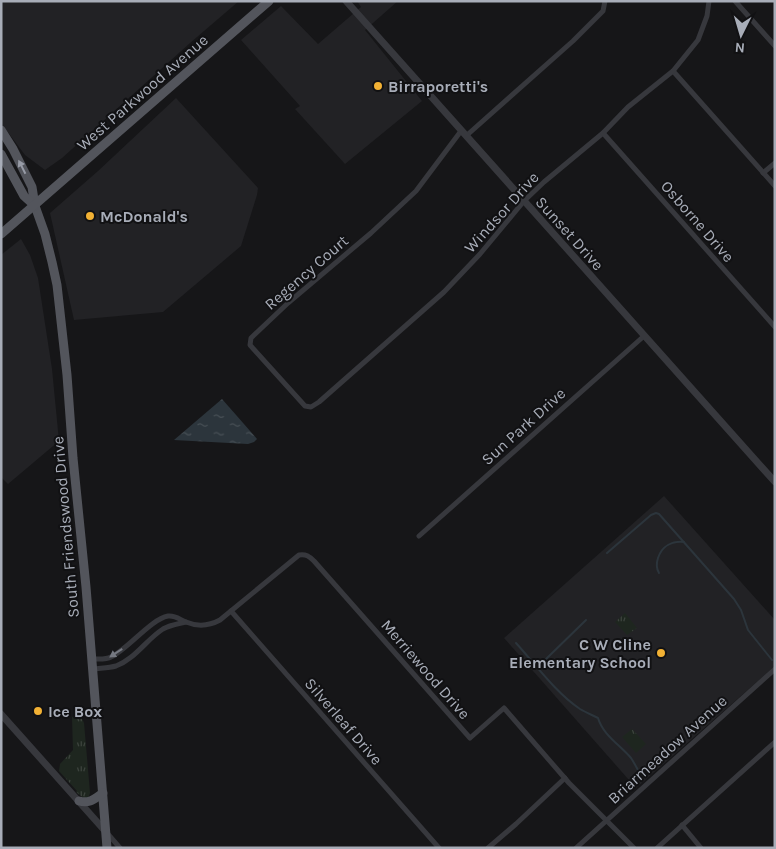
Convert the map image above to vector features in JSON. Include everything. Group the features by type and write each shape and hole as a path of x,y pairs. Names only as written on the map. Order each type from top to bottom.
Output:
{"main road":[{"name":"West Parkwood Avenue","path":"1,234 269,1"},
{"name":"South Friendswood Drive","path":"1,130 32,187 35,206 52,262 61,317 86,587 107,848"},
{"name":"South Friendswood Drive","path":"1,154 24,196 35,206"},
{"path":"79,801 90,802 103,793"}],"street":[{"name":"Sunset Drive","path":"346,1 775,482"},
{"name":"Regency Court","path":"335,388 311,407 305,406 250,346 251,338 288,303 416,191 463,133 573,41 603,11 605,1"},
{"name":"Windsor Drive","path":"335,388 444,292 480,254 524,201 544,182 603,133 628,107 673,70 698,40 707,16 709,1"},
{"path":"735,1 775,46"},
{"path":"673,70 775,186"},
{"name":"Osborne Drive","path":"603,133 775,327"},
{"path":"764,173 775,163"},
{"name":"Sun Park Drive","path":"419,536 644,336"},
{"name":"Merriewood Drive","path":"231,611 299,554 309,556 470,738 504,708 564,778 634,848"},
{"path":"92,664 111,657 156,621 168,616 178,617 186,622 202,625 212,624 231,611"},
{"name":"Silverleaf Drive","path":"231,611 439,848"},
{"path":"92,664 110,667 118,665 163,629 186,622"},
{"path":"132,642 139,649"},
{"name":"Briarmeadow Avenue","path":"576,848 775,669"},
{"path":"1,714 120,848"},
{"path":"657,848 775,742"},
{"path":"488,848 564,778"},
{"path":"682,825 701,848"}],"shaded area":[{"path":"1,1 239,1 62,158 45,170 25,155 1,123"},
{"path":"357,1 398,1 365,30 422,101 345,164 295,109 300,106 241,40 281,6 318,44 361,7"},
{"path":"176,98 258,188 241,246 163,312 74,320 50,213"},
{"path":"21,239 30,255 38,278 52,369 59,441 8,484 1,477 1,255"},
{"path":"664,496 775,620 775,666 636,788 504,638"}],"green space":[{"path":"625,613 637,628 627,635 615,622"},
{"path":"72,717 81,717 84,723 90,793 87,799 76,792 59,771 60,764 73,750"},
{"path":"632,729 646,744 636,753 622,737"}],"water":[{"path":"222,399 257,439 254,442 248,444 174,440"}],"waterway":[{"path":"607,553 651,515 659,514 734,599 741,610 748,630 772,660"},
{"path":"659,573 657,562 662,550 672,543 684,542"},
{"path":"545,660 586,620"},
{"path":"516,643 563,695 580,709 598,718 608,735 631,758 641,776"},
{"path":"539,669 543,663"}],"place":[{"name":"Birraporetti's","path":"378,86"},
{"name":"McDonald's","path":"90,216"},
{"name":"C W Cline Elementary School","path":"661,653"},
{"name":"Ice Box","path":"38,711"}]}
